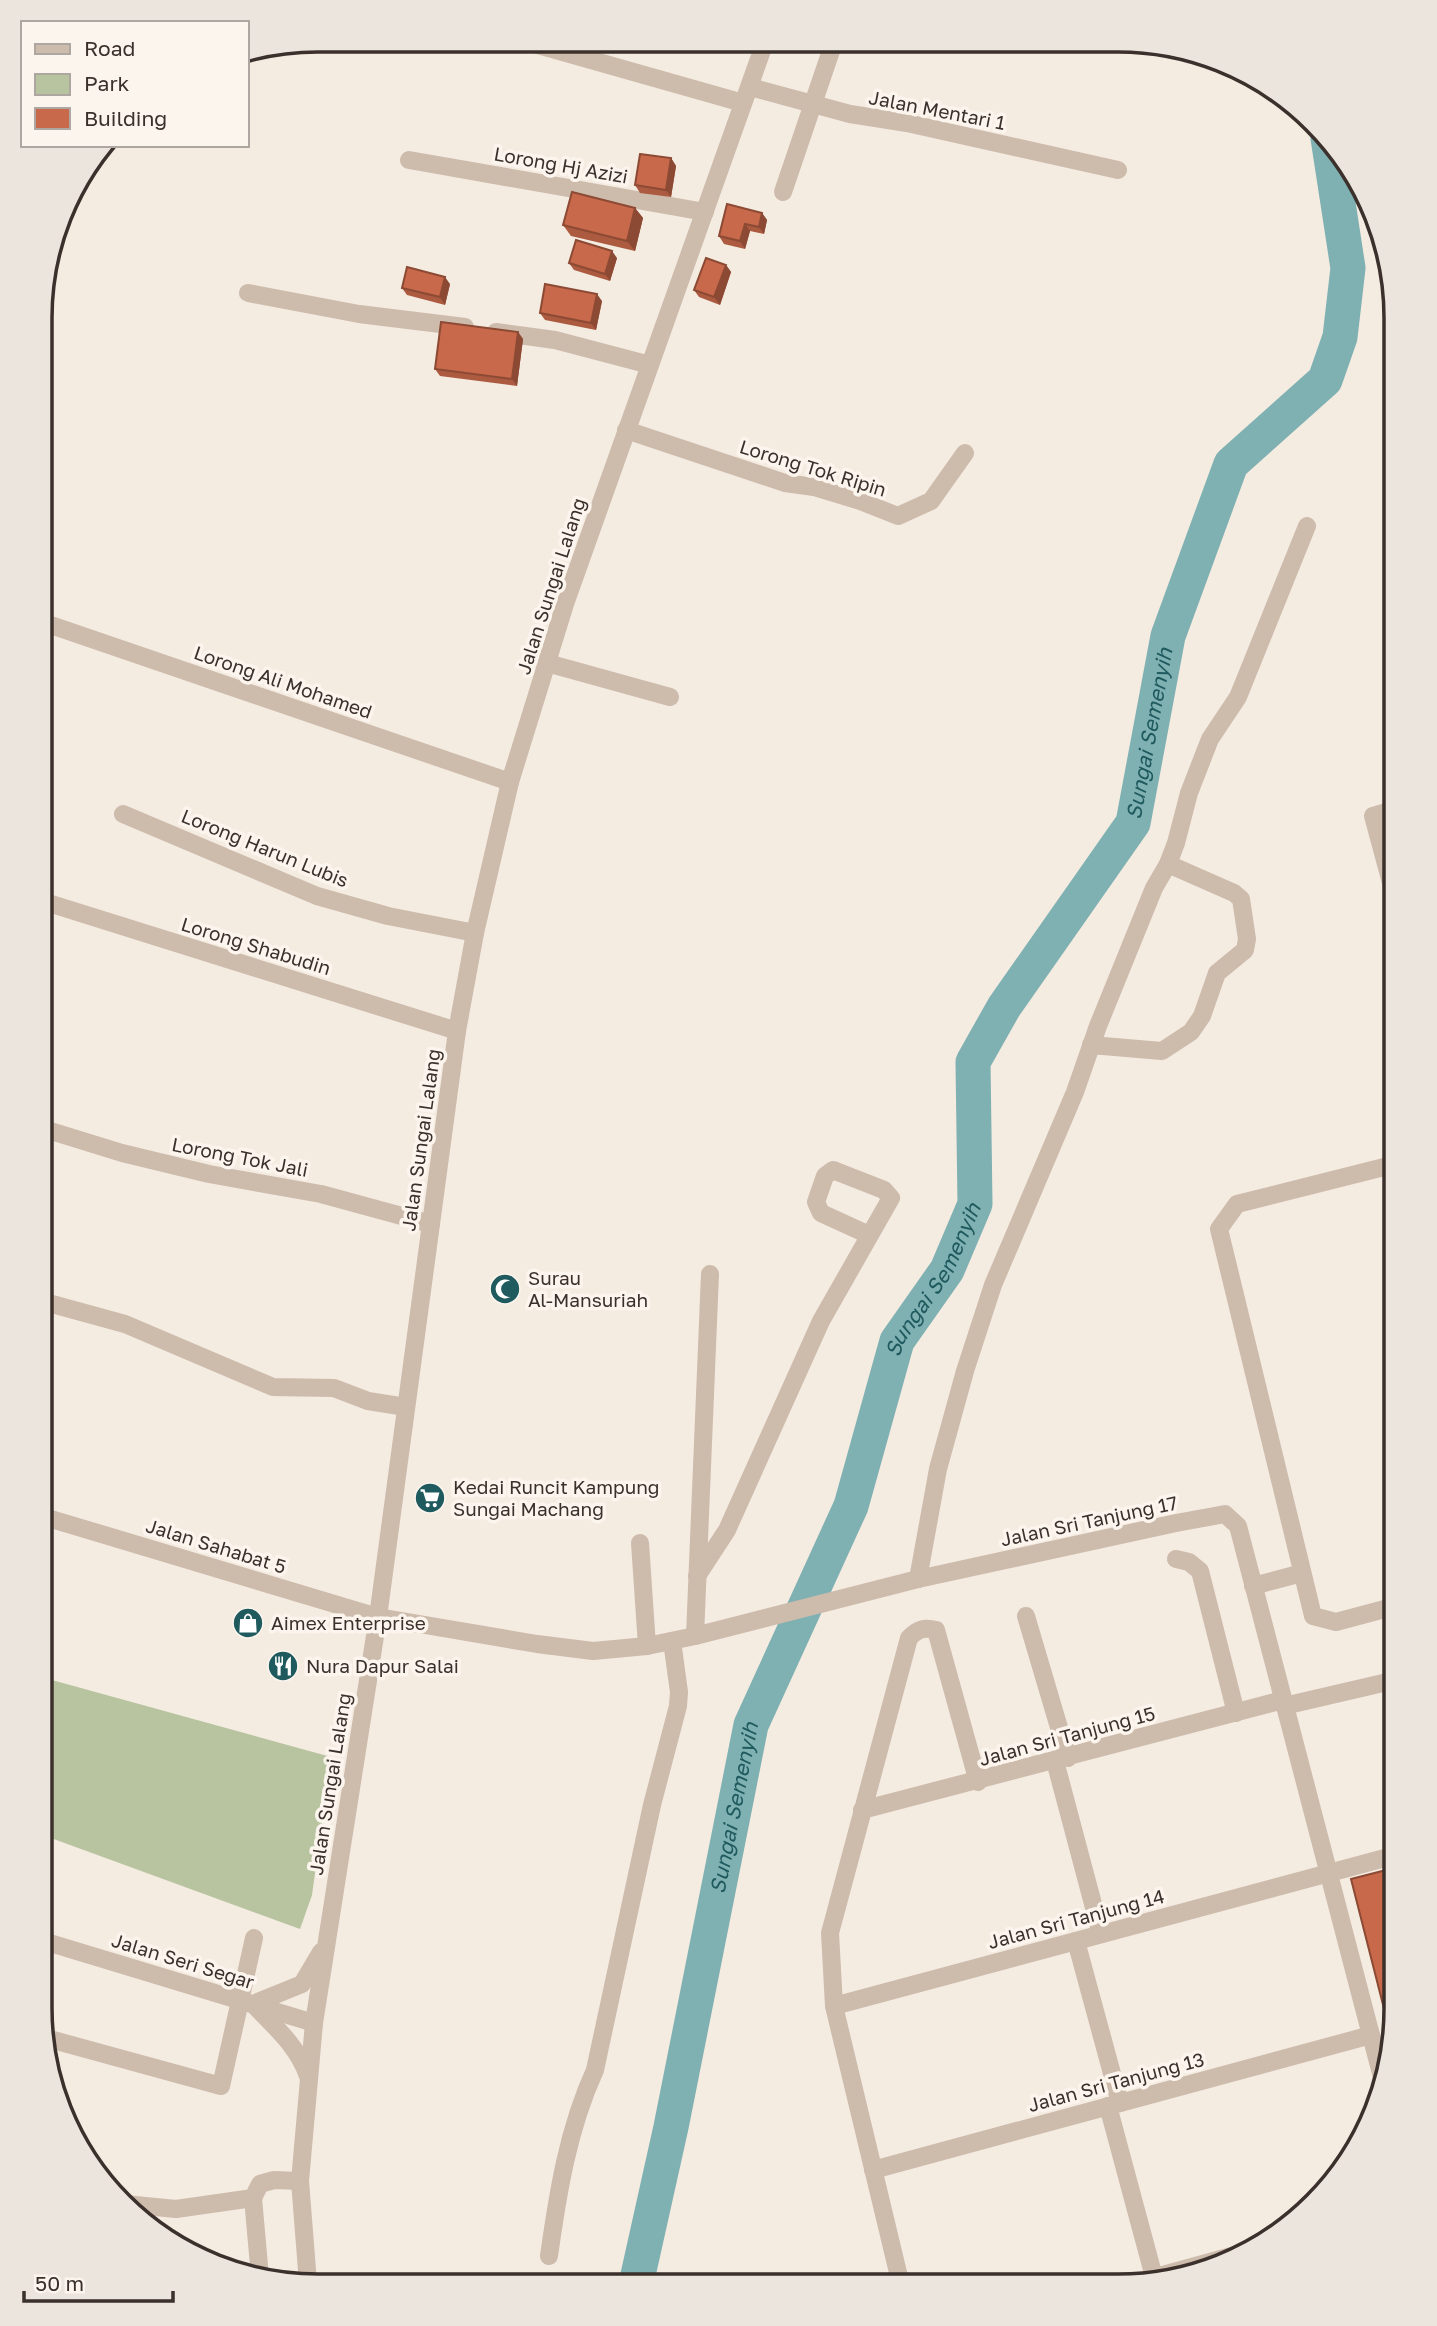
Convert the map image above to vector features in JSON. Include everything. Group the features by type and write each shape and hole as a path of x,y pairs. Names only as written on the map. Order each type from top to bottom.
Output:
{"street":[{"name":"Jalan Mentari 1","path":"569,52 746,95 813,104 1118,170"},
{"name":"Jalan Sungai Lalang","path":"307,2273 300,2180 314,2023 378,1617 457,1031 475,933 510,782 565,604 761,52"},
{"path":"783,192 831,52"},
{"name":"Lorong Hj Azizi","path":"409,160 705,212"},
{"path":"248,293 359,314 555,340 650,365"},
{"name":"Lorong Tok Ripin","path":"626,430 785,483 814,487 898,516 931,501 965,453"},
{"path":"918,1579 938,1469 965,1371 993,1285 1075,1092 1154,888 1168,864 1189,793 1210,739 1238,697 1307,526"},
{"name":"Lorong Ali Mohamed","path":"52,625 510,782"},
{"path":"547,663 670,697"},
{"path":"1384,813 1373,816 1384,859"},
{"name":"Lorong Harun Lubis","path":"123,814 317,896 388,916 475,933"},
{"path":"1091,1045 1163,1052 1191,1032 1202,1016 1217,973 1245,950 1247,939 1241,900 1234,893 1168,864"},
{"name":"Lorong Shabudin","path":"52,904 457,1031"},
{"name":"Lorong Tok Jali","path":"52,1131 122,1153 209,1174 321,1194 431,1224"},
{"path":"1384,1167 1237,1204 1219,1229 1313,1616 1336,1622 1384,1609"},
{"path":"697,1576 727,1530 821,1321 869,1234"},
{"path":"695,1636 710,1274"},
{"path":"52,1304 125,1324 273,1387 334,1388 368,1401 406,1407"},
{"name":"Jalan Sri Tanjung 17","path":"378,1617 593,1651 647,1646 918,1579 1225,1514 1238,1525 1378,2063"},
{"name":"Jalan Sahabat 5","path":"52,1519 378,1617"},
{"path":"640,1543 647,1646"},
{"path":"1176,1559 1189,1562 1200,1571 1236,1713"},
{"path":"1253,1586 1302,1573"},
{"path":"1026,1616 1101,1934"},
{"path":"898,2274 834,2006 830,1933 909,1638 917,1630 926,1627 936,1630 978,1782"},
{"path":"549,2256 561,2172 582,2099 594,2070 652,1805 677,1706 679,1692 672,1641"},
{"name":"Jalan Sri Tanjung 15","path":"862,1811 1236,1713 1384,1682"},
{"name":"Jalan Sri Tanjung 14","path":"834,2006 1384,1858"},
{"path":"55,2040 220,2086 247,2003 254,1938"},
{"path":"1076,1941 1153,2271"},
{"path":"247,2003 302,1984 326,1943"},
{"name":"Jalan Seri Segar","path":"52,1945 314,2023"},
{"path":"247,2003 288,2039 302,2057 310,2079"},
{"name":"Jalan Sri Tanjung 13","path":"873,2170 1371,2035"},
{"path":"259,2266 253,2198 260,2184 274,2180 300,2180"},
{"path":"142,2206 176,2209 253,2198"}],"green space":[{"path":"52,1680 331,1757 312,1895 300,1929 52,1838"}],"building":[{"path":"640,154 671,158 666,190 635,185"},
{"path":"572,192 635,208 627,241 563,225"},
{"path":"727,204 762,213 759,227 745,224 740,241 719,236"},
{"path":"576,240 612,251 605,274 569,263"},
{"path":"706,258 726,265 714,297 694,290"},
{"path":"407,267 445,277 440,297 402,288"},
{"path":"545,284 597,294 591,323 540,313"},
{"path":"441,322 518,332 512,379 435,369"},
{"path":"1384,1871 1384,2009 1351,1879"}],"waterway":[{"name":"Sungai Semenyih","path":"638,2274 671,2127 751,1725 851,1506 897,1341 947,1270 975,1204 973,1062 1004,1007 1133,823 1168,636 1231,464 1325,380 1340,337 1348,268 1331,160"}],"place":[{"name":"Surau Al-Mansuriah","path":"505,1289"},
{"name":"Kedai Runcit Kampung Sungai Machang","path":"430,1498"},
{"name":"Aimex Enterprise","path":"248,1623"},
{"name":"Nura Dapur Salai","path":"283,1666"}]}
